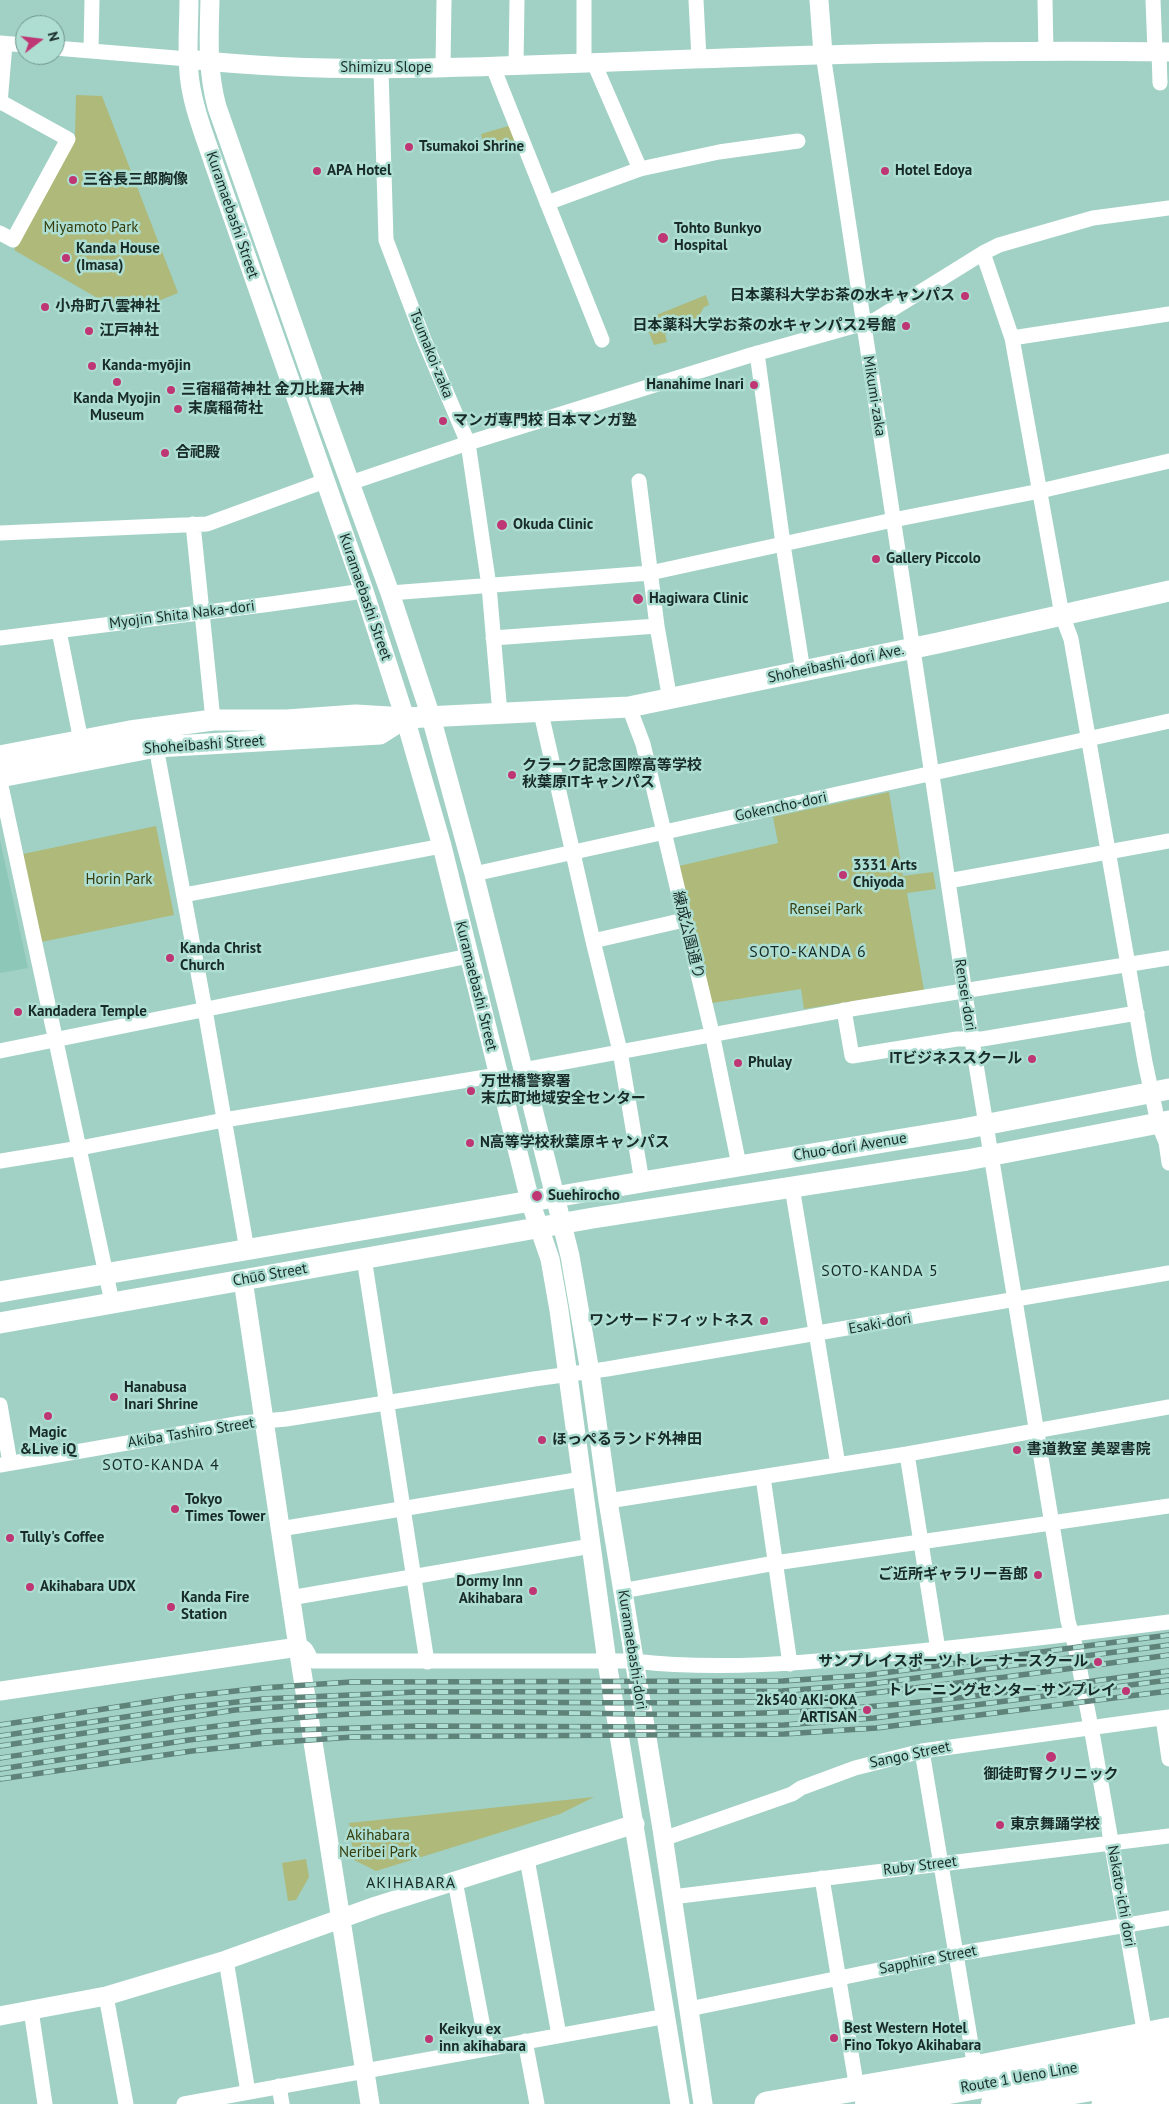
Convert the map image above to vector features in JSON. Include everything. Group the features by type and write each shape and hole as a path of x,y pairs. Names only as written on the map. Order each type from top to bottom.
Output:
{"highway":[{"path":"767,2104 863,2096 974,2068 1158,2042 1169,2067"},
{"name":"Route 1 Ueno Line","path":"863,2096 1158,2042"},
{"path":"1104,2104 1162,2091"},
{"name":"Route 1 Ueno Line","path":"996,2104 1162,2091"}],"main road":[{"name":"Shoheibashi-dori Ave.","path":"500,714 630,707 670,700 1169,591"},
{"name":"Shoheibashi Street","path":"0,756 130,730 213,720 287,720 365,715 405,718 500,714"},
{"name":"Shoheibashi Street","path":"0,777 156,747 380,734 405,718"},
{"name":"Chuo-dori Avenue","path":"530,1201 986,1125 1160,1091"},
{"name":"Chuo-dori Avenue","path":"539,1228 991,1155 1164,1122"},
{"name":"Chūō Street","path":"0,1292 530,1201"},
{"name":"Chūō Street","path":"0,1323 539,1228"}],"street":[{"path":"90,51 92,0"},
{"name":"Kuramaebashi Street","path":"189,0 188,59 194,103 364,591 405,718 442,846 530,1201"},
{"name":"Kuramaebashi Street","path":"210,0 210,82 220,116 310,375 390,593 431,717 474,874 555,1197"},
{"path":"443,68 444,0"},
{"path":"516,66 517,0"},
{"path":"584,0 589,63 640,169"},
{"path":"696,0 699,59"},
{"path":"819,0 823,54"},
{"path":"1045,0 1046,53"},
{"path":"1153,0 1161,52 1160,83"},
{"path":"0,232 12,240 68,139 0,102 2,43 15,44"},
{"path":"65,49 188,59"},
{"name":"Shimizu Slope","path":"188,59 381,70 823,54 1161,52"},
{"name":"Mikumi-zaka","path":"823,54 912,648"},
{"path":"493,67 602,340"},
{"name":"Tsumakoi-zaka","path":"381,70 386,240 424,340 468,443 489,586 500,714"},
{"path":"548,203 640,169 719,152 798,141"},
{"path":"350,483 468,443 757,353 874,320 982,253 999,245 1093,218 1169,208"},
{"path":"982,253 1012,338 1062,615 1071,638 1137,1013 1160,1091 1169,1163"},
{"path":"1012,338 1169,314"},
{"path":"757,353 783,544 803,671"},
{"path":"390,593 650,573 893,520 1040,491 1169,461"},
{"path":"0,533 207,524 325,481"},
{"path":"639,481 657,626 670,700"},
{"path":"193,524 213,720"},
{"name":"Myojin Shita Naka-dori","path":"0,638 364,591"},
{"path":"493,638 657,626"},
{"path":"59,631 81,740"},
{"name":"Rensei-dori","path":"912,648 972,1040 1068,1621 1073,1634"},
{"name":"練成公園通り","path":"630,707 643,744 712,1034 739,1165"},
{"path":"541,713 620,1051 642,1182"},
{"name":"Gokencho-dori","path":"474,874 1088,738 1169,722"},
{"path":"156,747 247,1250"},
{"path":"0,781 112,1302"},
{"path":"948,882 1169,841"},
{"path":"184,895 442,846"},
{"path":"593,941 684,920"},
{"path":"0,1051 469,956"},
{"path":"522,1070 844,1010 1169,958"},
{"path":"844,1010 852,1056 957,1039 972,1040 1137,1013"},
{"path":"0,1161 80,1148 224,1120 498,1076"},
{"path":"792,1187 838,1465"},
{"name":"Kuramaebashi-dori","path":"555,1197 570,1256 590,1372 608,1501 672,1896 703,2104"},
{"name":"Kuramaebashi-dori","path":"530,1201 550,1259 568,1374 607,1662 667,2016 680,2104"},
{"path":"364,1258 427,1662"},
{"name":"Esaki-dori","path":"386,1402 590,1372 1169,1272"},
{"path":"243,1280 290,1598 370,2104"},
{"name":"Akiba Tashiro Street","path":"5,1464 242,1423 264,1422 386,1402"},
{"path":"0,1405 5,1464"},
{"path":"608,1501 907,1454 1169,1407"},
{"path":"907,1454 938,1650"},
{"path":"763,1477 790,1664"},
{"path":"280,1530 582,1479"},
{"path":"622,1591 776,1562 1169,1506"},
{"path":"290,1598 591,1546"},
{"path":"0,1691 302,1646 306,1648 313,1661 633,1661 673,1666 790,1664 938,1650 1169,1622"},
{"name":"Nakato-ichi dori","path":"1073,1634 1126,1926 1158,2042 1162,2091"},
{"path":"1166,1717 1169,1759"},
{"name":"Sango Street","path":"663,1839 792,1794 801,1788 854,1768 922,1751 1166,1717"},
{"path":"922,1751 974,2068"},
{"path":"0,2016 106,1996 226,1960 341,1918 635,1824"},
{"name":"Ruby Street","path":"672,1896 1169,1836"},
{"path":"527,1859 558,2035"},
{"path":"822,1878 838,1978 863,2096"},
{"path":"455,1882 487,2048"},
{"name":"Sapphire Street","path":"689,2009 956,1954 1169,1918"},
{"path":"226,1960 248,2092"},
{"path":"106,1996 126,2104"},
{"path":"31,2010 45,2104"},
{"path":"184,2104 667,2016"},
{"path":"525,2041 537,2104"},
{"path":"279,2086 282,2104"}],"shaded area":[{"path":"0,840 28,968 0,973"}],"green space":[{"name":"Miyamoto Park","path":"76,95 102,96 178,293 153,303 125,305 106,303 14,250 75,137"},
{"path":"512,125 519,143 486,153 481,134"},
{"path":"706,295 709,305 704,307 696,321 665,334 667,342 654,345 644,320"},
{"name":"Rensei Park","path":"889,792 903,876 933,872 936,889 907,893 924,990 804,1009 801,989 712,1003 679,866 778,843 773,817"},
{"name":"Horin Park","path":"156,826 174,915 41,942 23,854"},
{"name":"Akihabara Neribei Park","path":"594,1797 560,1814 376,1871 354,1860 349,1823"},
{"path":"306,1859 309,1877 296,1900 288,1901 282,1863"}],"railway":[{"path":"0,1725 181,1697 262,1688 351,1682 783,1681 868,1675 1169,1635"},
{"path":"0,1736 184,1708 263,1699 416,1692 782,1691 870,1684 1169,1645"},
{"path":"0,1746 235,1710 372,1703 644,1703 800,1700 961,1683 1169,1655"},
{"path":"0,1758 219,1726 307,1717 405,1712 679,1714 788,1712 931,1701 1169,1671"},
{"path":"0,1769 189,1740 266,1731 418,1726 675,1727 784,1725 874,1718 1169,1680"},
{"path":"0,1779 192,1751 267,1743 353,1737 784,1734 876,1728 1169,1691"}],"place":[{"name":"Tsumakoi Shrine","path":"409,147"},
{"name":"APA Hotel","path":"317,171"},
{"name":"Hotel Edoya","path":"885,171"},
{"name":"三谷長三郎胸像","path":"73,180"},
{"name":"Tohto Bunkyo Hospital","path":"663,238"},
{"name":"Kanda House (Imasa)","path":"66,258"},
{"name":"日本薬科大学お茶の水キャンパス","path":"965,296"},
{"name":"小舟町八雲神社","path":"45,307"},
{"name":"日本薬科大学お茶の水キャンパス2号館","path":"906,326"},
{"name":"江戸神社","path":"89,331"},
{"name":"Kanda-myōjin","path":"92,366"},
{"name":"Kanda Myojin Museum","path":"117,382"},
{"name":"Hanahime Inari","path":"754,385"},
{"name":"三宿稲荷神社 金刀比羅大神","path":"171,390"},
{"name":"末廣稲荷社","path":"178,409"},
{"name":"マンガ専門校 日本マンガ塾","path":"443,421"},
{"name":"合祀殿","path":"165,453"},
{"name":"Okuda Clinic","path":"502,525"},
{"name":"Gallery Piccolo","path":"876,559"},
{"name":"Hagiwara Clinic","path":"638,599"},
{"name":"クラーク記念国際高等学校 秋葉原ITキャンパス","path":"512,775"},
{"name":"3331 Arts Chiyoda","path":"843,875"},
{"name":"Kanda Christ Church","path":"170,958"},
{"name":"Kandadera Temple","path":"18,1012"},
{"name":"ITビジネススクール","path":"1032,1059"},
{"name":"Phulay","path":"738,1063"},
{"name":"万世橋警察署 末広町地域安全センター","path":"471,1091"},
{"name":"N高等学校秋葉原キャンパス","path":"470,1143"},
{"name":"Suehirocho","path":"537,1196"},
{"name":"ワンサードフィットネス","path":"764,1321"},
{"name":"Hanabusa Inari Shrine","path":"114,1397"},
{"name":"Magic &Live iQ","path":"48,1416"},
{"name":"ほっぺるランド外神田","path":"542,1440"},
{"name":"書道教室 美翠書院","path":"1017,1450"},
{"name":"Tokyo Times Tower","path":"175,1509"},
{"name":"Tully's Coffee","path":"10,1538"},
{"name":"ご近所ギャラリー吾郎","path":"1038,1575"},
{"name":"Akihabara UDX","path":"30,1587"},
{"name":"Dormy Inn Akihabara","path":"533,1591"},
{"name":"Kanda Fire Station","path":"171,1607"},
{"name":"サンプレイスポーツトレーナースクール","path":"1098,1662"},
{"name":"トレーニングセンター サンプレイ","path":"1126,1691"},
{"name":"2k540 AKI-OKA ARTISAN","path":"867,1710"},
{"name":"御徒町腎クリニック","path":"1051,1757"},
{"name":"東京舞踊学校","path":"1000,1825"},
{"name":"Best Western Hotel Fino Tokyo Akihabara","path":"834,2038"},
{"name":"Keikyu ex inn akihabara","path":"429,2039"}],"district":[{"name":"SOTO-KANDA 6","path":"808,952"},
{"name":"SOTO-KANDA 5","path":"880,1271"},
{"name":"SOTO-KANDA 4","path":"161,1465"},
{"name":"AKIHABARA","path":"411,1883"}]}
